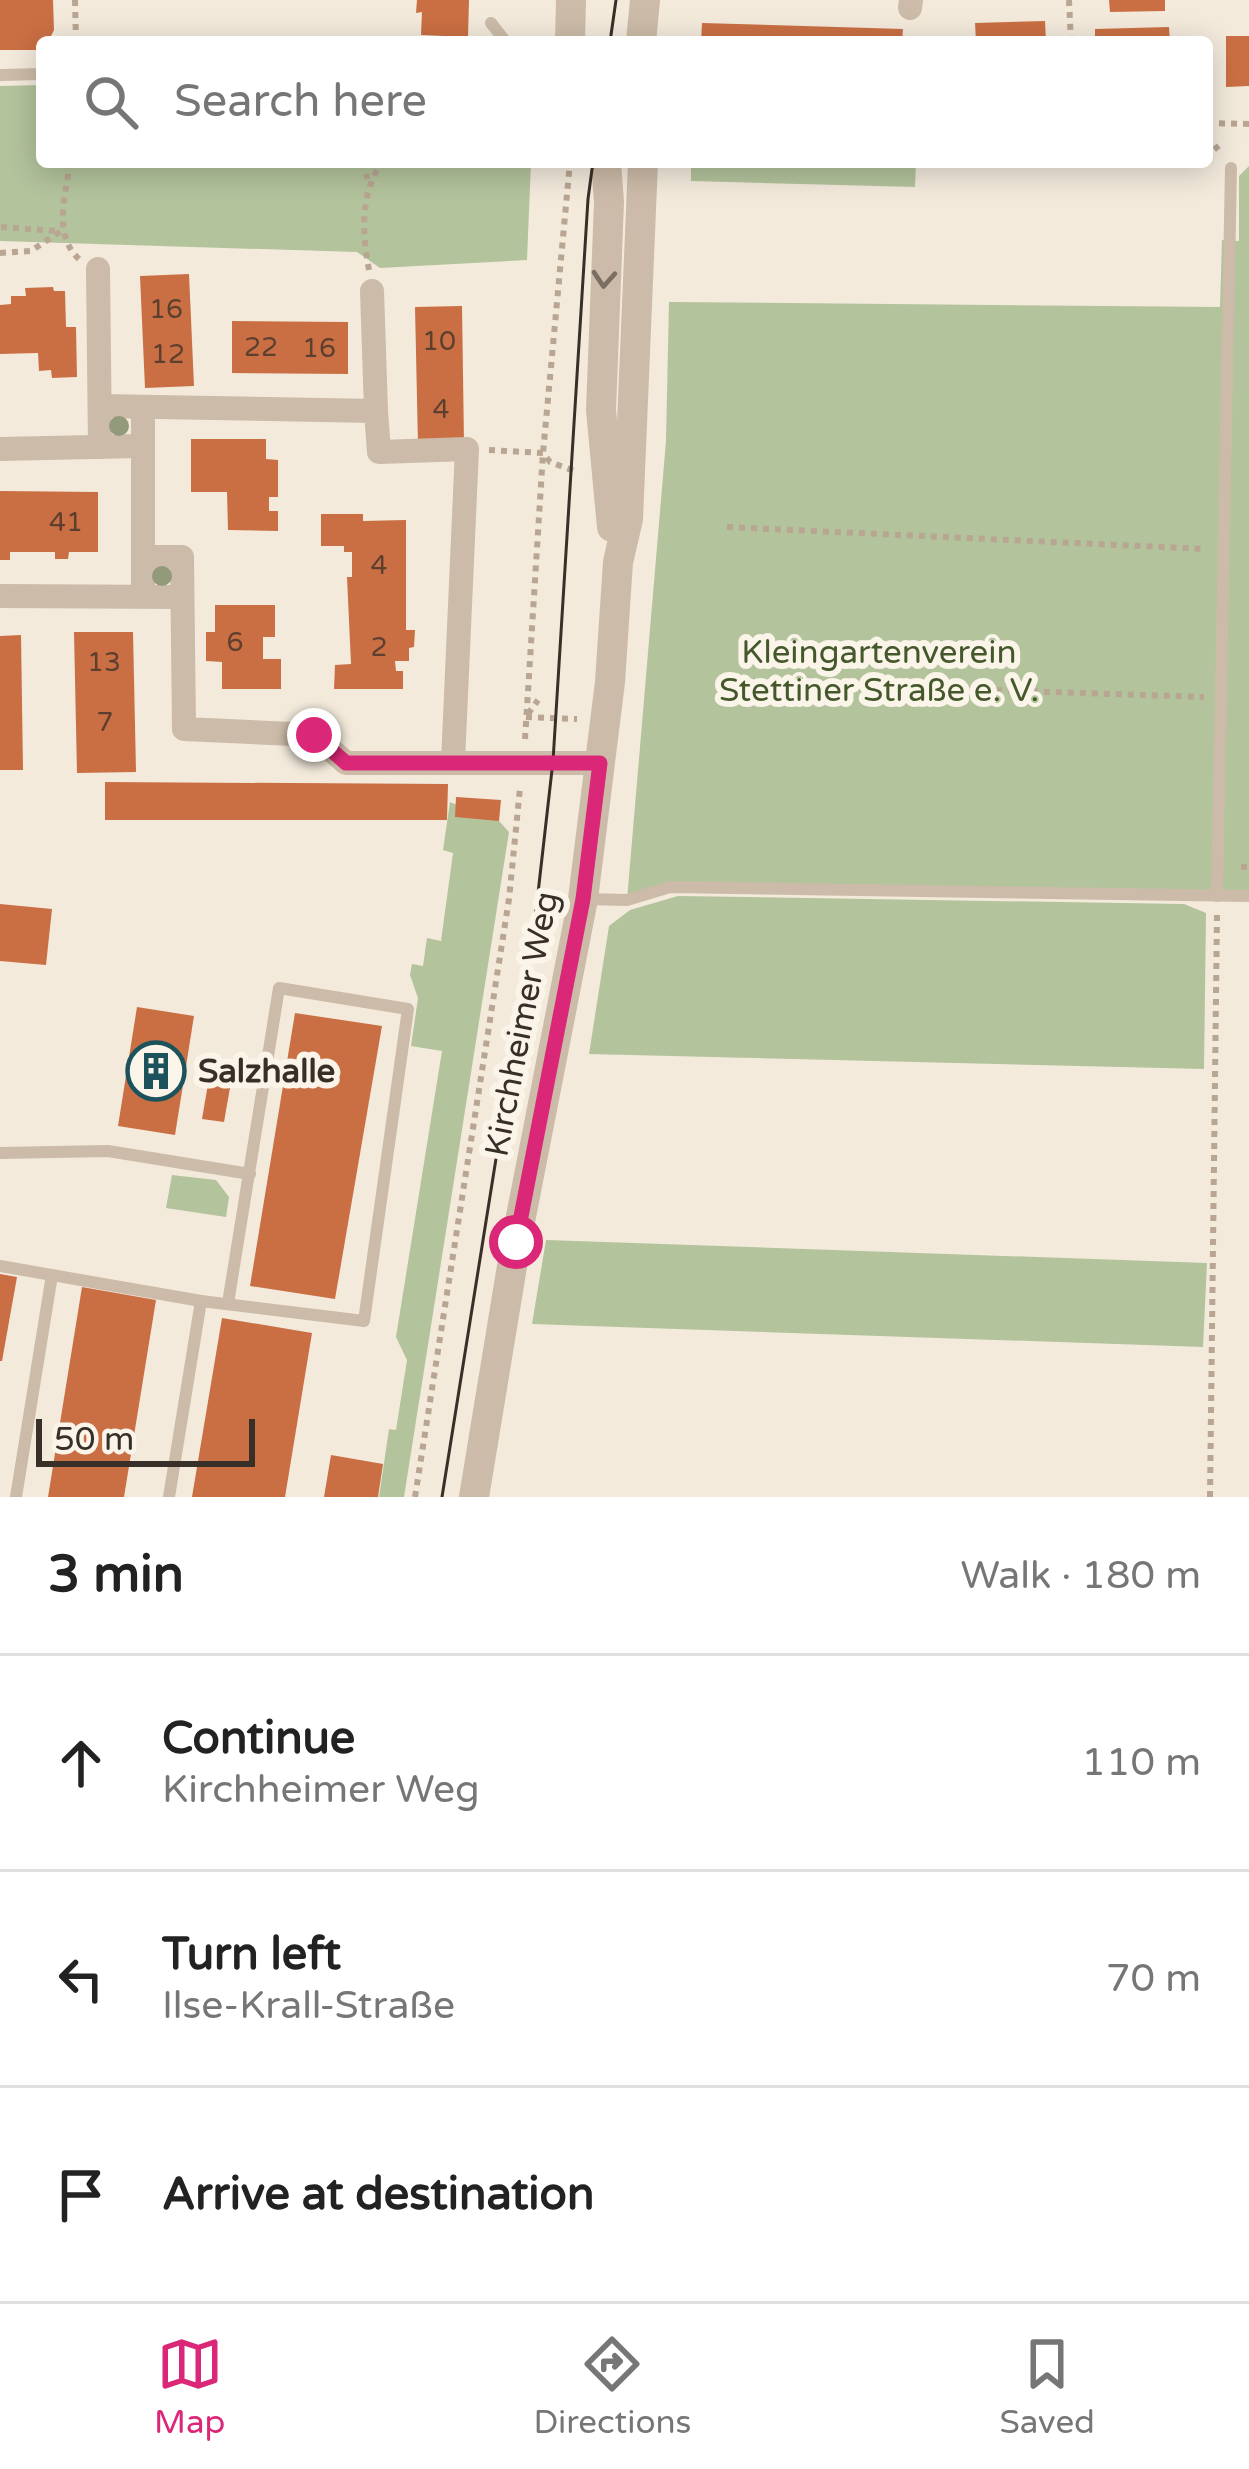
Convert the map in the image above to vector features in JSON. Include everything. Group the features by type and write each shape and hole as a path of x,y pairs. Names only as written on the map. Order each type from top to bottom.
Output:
{"street":[{"path":"570,36 572,0"},
{"path":"642,36 645,0"},
{"name":"Kirchheimer Weg","path":"606,168 601,410 618,562"},
{"name":"Kirchheimer Weg","path":"474,1497 516,1242 583,899 618,562 628,519 643,168"},
{"path":"98,269 100,447"},
{"path":"373,291 379,452 467,448 453,762"},
{"path":"101,406 376,411"},
{"path":"143,409 143,595"},
{"path":"0,449 140,446"},
{"path":"143,557 182,557 184,729 314,735 346,763 600,763"},
{"path":"0,596 181,596"}],"lane":[{"path":"490,23 501,36"},
{"path":"0,75 36,74"},
{"path":"1217,896 1231,168"},
{"path":"583,899 627,900 670,887 1249,896"},
{"path":"0,1266 201,1301 364,1321 409,1009 279,988 228,1303"},
{"path":"0,1153 108,1151 250,1174"},
{"path":"16,1497 52,1275"},
{"path":"169,1497 201,1301"}],"path":[{"path":"75,0 76,36"},
{"path":"1069,0 1071,36"},
{"path":"1213,123 1249,124"},
{"path":"69,168 61,231 74,256 98,269"},
{"path":"366,168 363,238 373,291"},
{"path":"368,183 378,168"},
{"path":"415,1497 506,922 569,168"},
{"path":"1,227 61,231"},
{"path":"0,254 31,251 61,231"},
{"path":"467,448 543,453 550,462 587,476"},
{"path":"727,527 1226,554"},
{"path":"720,681 1215,698 1224,704"},
{"path":"526,717 538,700"},
{"path":"526,717 605,720"},
{"path":"1210,1497 1217,896"}],"green space":[{"path":"36,85 36,168 531,168 527,260 380,268 357,252 0,241 0,86"},
{"name":"Kleingartenverein Stettiner Straße e. V.","path":"1249,166 1249,896 670,887 627,900 666,441 669,302 1220,307 1222,240 1239,241 1239,176"},
{"path":"691,168 916,168 915,187 691,181"},
{"path":"450,802 499,821 509,832 404,1497 379,1497 389,1429 396,1430 407,1360 396,1337 442,1051 411,1046 418,998 410,975 412,964 423,966 427,938 441,941 453,853 443,850"},
{"path":"678,896 1184,904 1206,913 1204,1069 589,1054 609,926 630,910"},
{"path":"172,1175 216,1180 229,1197 226,1217 166,1208"},
{"path":"546,1240 1207,1263 1203,1347 532,1324"}],"building":[{"path":"0,0 53,0 51,36 36,36 36,50 0,50"},
{"path":"417,0 469,0 468,36 421,35 422,12 416,13"},
{"path":"1109,0 1165,0 1165,11 1110,12"},
{"path":"1045,21 1046,36 976,36 975,23"},
{"path":"702,23 903,29 902,36 701,36"},
{"path":"1169,27 1170,36 1095,36 1095,29"},
{"path":"1226,36 1249,36 1249,86 1226,87"},
{"path":"189,274 194,386 145,388 140,276"},
{"path":"25,288 65,291 66,327 76,327 77,377 52,378 51,370 39,371 38,353 0,354 0,305 11,304 11,296 26,296"},
{"path":"462,306 464,443 418,444 415,307"},
{"path":"232,321 348,322 348,374 232,373"},
{"path":"191,439 266,439 266,459 278,460 278,497 269,497 269,511 278,511 278,531 228,530 227,492 191,492"},
{"path":"0,491 98,492 98,552 69,552 68,559 55,559 55,552 10,552 10,560 0,560"},
{"path":"321,514 363,514 363,521 406,520 406,630 415,630 409,661 395,661 396,671 403,671 403,689 334,689 335,665 351,664 347,577 352,577 352,552 344,552 344,546 321,546"},
{"path":"215,605 275,605 275,637 263,637 263,659 281,659 281,689 222,689 222,662 206,661 206,632 215,632"},
{"path":"74,632 133,632 136,772 77,773"},
{"path":"21,635 23,770 0,770 0,636"},
{"path":"105,782 448,784 447,820 105,820"},
{"path":"456,797 501,800 499,821 455,817"},
{"path":"0,904 52,909 46,965 0,961"},
{"name":"Salzhalle","path":"137,1007 194,1016 175,1135 118,1126"},
{"path":"295,1013 382,1026 335,1299 250,1286"},
{"path":"209,1078 231,1082 224,1122 202,1119"},
{"path":"0,1274 17,1277 2,1361 0,1361"},
{"path":"82,1287 156,1300 124,1497 48,1497"},
{"path":"222,1318 312,1333 285,1497 192,1497"},
{"path":"331,1455 383,1464 378,1497 324,1497"}],"tram line":[{"path":"611,36 616,0"},
{"path":"442,1497 537,902 553,761 592,168"}],"place":[{"name":"Salzhalle","path":"156,1071"}],"route":[{"path":"314,735 346,763 600,763 583,899 516,1242"}]}
